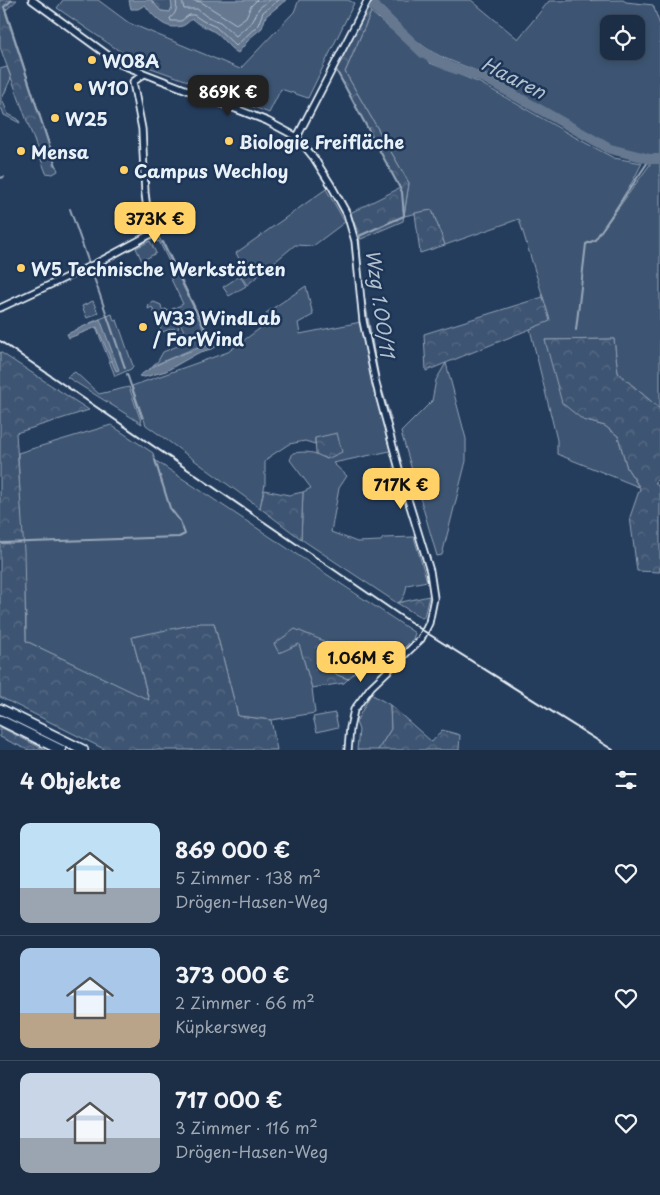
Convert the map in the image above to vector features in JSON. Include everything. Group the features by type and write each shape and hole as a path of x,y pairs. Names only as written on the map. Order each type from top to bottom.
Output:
{"highway":[{"path":"0,709 83,750"},
{"path":"0,720 61,750"}],"street":[{"path":"32,0 109,57 131,70 267,121 297,137 314,158 331,185 351,223 355,241 363,320 376,384 402,480 430,571 434,603 429,623 421,639 371,687 354,710 348,750"},
{"path":"297,137 366,2"},
{"path":"0,308 97,263 152,233 154,226 145,193 142,129 131,70"},
{"path":"133,82 144,74"}],"green space":[{"path":"0,0 17,0 6,10 58,171 53,174 46,173 0,47"},
{"path":"63,0 98,0 129,23 240,69 294,12 299,0 348,0 354,3 308,98 281,89 269,113 202,86 137,63 57,8"},
{"path":"151,0 171,0 172,7 170,12 161,11"},
{"path":"376,0 471,0 518,39 549,1 623,0 653,5 660,25 660,155 641,154 619,149 596,139 488,76 433,53 413,38"},
{"path":"368,8 371,12 345,72 409,183 403,221 361,239 350,213 400,188 336,69"},
{"path":"371,12 430,63 480,83 614,158 642,163 603,229 651,163 660,163 660,409 618,373 614,339 545,340 583,420 605,426 618,436 627,468 639,487 557,454 557,440 530,329 550,320 519,219 445,245 432,210 404,216 409,183 345,72"},
{"path":"7,67 11,78 2,99 8,114 18,119 20,123 4,115 2,109 0,109 0,69"},
{"path":"326,189 345,222 313,246 295,245 247,285 241,276 246,272 236,253"},
{"path":"432,210 445,245 420,253 415,213"},
{"path":"157,233 201,323 206,340 202,345 152,366 158,361 163,352 180,345 181,342 177,332 184,331 180,323 177,324 179,328 176,330 174,328 162,332 152,307 148,309 149,304 154,302 161,305 162,310 166,309 168,311 183,304 169,275 174,272 159,241 157,242 153,235"},
{"path":"150,241 156,253 142,261 136,248"},
{"path":"240,276 246,286 229,296 223,287"},
{"path":"306,286 313,315 298,323 300,334 361,322 390,451 333,463 347,476 339,488 331,532 357,542 381,541 383,538 414,537 427,581 407,585 405,594 401,601 397,603 301,539 303,492 311,488 290,460 293,453 302,452 315,453 327,459 315,438 315,444 305,441 289,444 269,457 265,462 265,484 260,508 146,425 132,386 228,352 270,321 266,313"},
{"path":"543,297 550,321 426,371 424,334"},
{"path":"93,301 98,313 87,318 82,306"},
{"path":"112,314 114,321 117,320 133,366 131,369 115,376 96,327 92,328 90,323"},
{"path":"614,339 618,373 660,409 660,477 655,482 660,489 660,572 637,571 630,517 640,488 627,468 618,436 605,426 583,420 562,403 545,340"},
{"path":"0,352 89,410 16,433 24,551 26,641 149,700 132,637 201,623 214,623 238,716 271,720 277,750 106,750 0,697"},
{"path":"446,363 466,439 466,461 442,555 437,556 401,432 432,401 436,380"},
{"path":"75,372 99,394 129,387 142,424 67,377"},
{"path":"111,425 153,453 162,484 156,461 415,633 413,639 389,663 371,657 348,679 337,675 319,659 330,643 299,643 312,688 315,713 271,720 238,716 214,623 132,637 149,701 26,641 18,453"},
{"path":"337,433 342,452 327,459 316,454 315,438"},
{"path":"264,490 289,495 303,492 301,539 260,508"},
{"path":"429,596 424,617 422,618 397,603"},
{"path":"295,629 331,644 319,660 337,675 348,679 344,683 312,688 299,644 279,653 274,644"},
{"path":"371,694 390,705 391,729 378,750 357,750 359,730 356,722"},
{"path":"390,705 432,742 442,730 460,735 459,750 378,750 391,729"},
{"path":"335,713 338,727 317,732 313,717"},
{"path":"0,727 45,750 28,750 0,737"}],"water":[{"path":"129,0 151,0 161,11 170,12 172,7 171,0 286,0 266,16 262,28 251,37 238,53 216,33 192,19 182,26 170,27 160,22 145,5 138,9 131,9"},
{"path":"100,319 119,370 116,371 97,327 69,338 67,334"},
{"path":"215,339 225,340 214,348 198,353 166,371 145,377 139,376 164,361 210,344"}],"waterway":[{"path":"12,0 4,7 56,166"},
{"name":"Haaren","path":"367,0 423,53 450,67 484,78 610,149 650,159 660,159"},
{"name":"Wzg 1.00/11","path":"335,68 402,192 404,216 359,236 361,271"},
{"path":"576,330 586,244 595,240 650,159"},
{"path":"0,178 4,177"},
{"path":"70,209 90,266"},
{"path":"163,242 204,327 215,339"},
{"path":"91,269 125,368"},
{"name":"Wzg 1.00/11","path":"364,298 379,381 391,420"},
{"path":"127,374 142,418"},
{"path":"0,543 179,537 185,534 180,521 170,508 155,460"}],"railway":[{"path":"0,341 419,628 613,750"}],"place":[{"name":"W08A","path":"92,60"},
{"name":"W10","path":"78,87"},
{"name":"W25","path":"55,118"},
{"name":"Biologie Freifläche","path":"229,141"},
{"name":"Mensa","path":"21,151"},
{"name":"Campus Wechloy","path":"124,170"},
{"name":"W5 Technische Werkstätten","path":"21,268"},
{"name":"W33 WindLab / ForWind","path":"143,327"}]}
